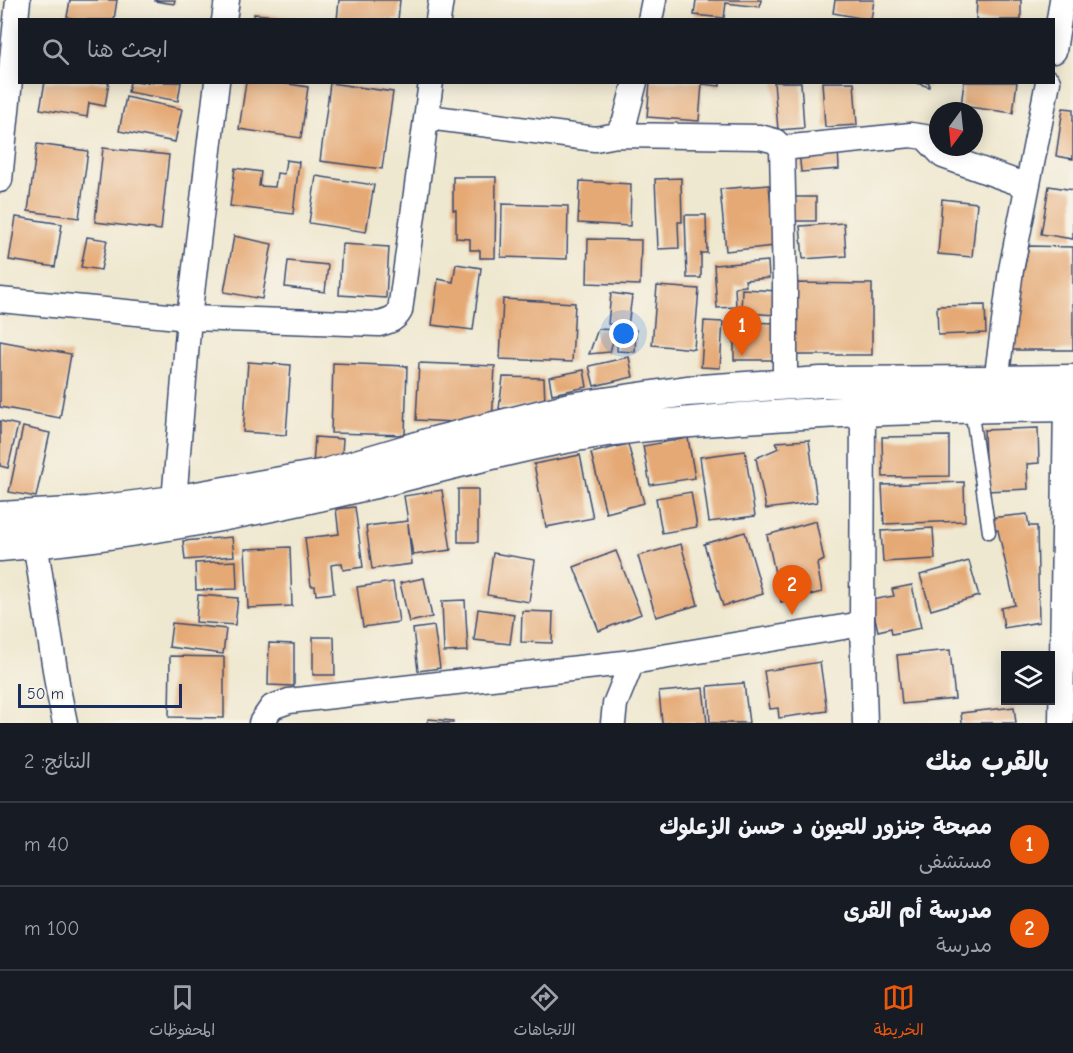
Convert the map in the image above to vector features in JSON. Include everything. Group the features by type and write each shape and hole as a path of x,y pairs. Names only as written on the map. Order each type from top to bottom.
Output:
{"street":[{"path":"0,180 18,0"},
{"path":"224,18 227,0"},
{"path":"438,18 441,0"},
{"path":"650,18 654,0"},
{"path":"1055,40 1062,0"},
{"path":"174,501 189,318 217,84"},
{"path":"0,300 189,318 380,324 392,321 400,311 431,84"},
{"path":"617,135 625,121 634,84"},
{"path":"996,381 1011,270 1048,84"},
{"path":"428,117 595,139 617,135 760,137 775,141 782,148 785,384"},
{"path":"782,148 911,135 925,137 944,156 1027,186"},
{"path":"0,518 88,512 174,501 326,474 434,442 570,408 687,391 821,381 996,381 1071,397"},
{"path":"0,546 138,531 268,507 531,444 596,433 682,422 863,410 971,408 1071,397"},
{"path":"1061,723 1071,397"},
{"path":"863,410 862,624 865,723"},
{"path":"35,542 65,723"},
{"path":"261,723 272,707 289,701 632,662 862,624"},
{"path":"613,723 615,704 632,662"}],"lane":[{"path":"971,408 989,532"}],"building":[{"path":"70,0 117,0 114,18 67,17"},
{"path":"155,0 175,0 174,4"},
{"path":"339,0 400,0 398,18 337,18"},
{"path":"696,0 761,0 760,7 726,3 724,18 694,15"},
{"path":"835,0 874,0 871,18 833,13"},
{"path":"977,0 1021,0 1021,18 976,18"},
{"path":"254,14 299,18 254,18"},
{"path":"45,84 109,84 105,106 89,103 87,117 40,109"},
{"path":"130,84 181,84 178,101 128,92"},
{"path":"246,84 289,84 308,87 301,138 239,129"},
{"path":"330,84 393,92 382,169 320,161"},
{"path":"650,84 702,84 699,121 647,117"},
{"path":"774,84 801,84 804,128 778,130"},
{"path":"822,84 854,84 857,125 825,127"},
{"path":"964,84 1017,84 1013,113 983,109 983,102 962,102"},
{"path":"126,97 182,109 175,142 119,131"},
{"path":"1063,108 1073,109 1073,159 1056,156"},
{"path":"37,144 88,151 79,218 28,211"},
{"path":"838,146 839,169 801,172 799,150"},
{"path":"103,148 169,155 161,230 95,222"},
{"path":"286,160 299,162 293,214 230,206 235,168 261,172 259,186 275,187 277,173 284,174"},
{"path":"316,176 374,185 366,232 309,223"},
{"path":"453,177 496,177 495,258 480,258 480,250 470,250 470,239 456,238"},
{"path":"681,178 682,222 678,222 679,248 658,249 655,179"},
{"path":"580,181 631,184 630,226 578,223"},
{"path":"769,185 775,246 726,251 720,189"},
{"path":"1049,186 1073,190 1073,239 1041,234"},
{"path":"792,197 816,197 816,221 792,221"},
{"path":"942,199 977,203 972,257 938,254"},
{"path":"502,204 568,206 567,259 501,257"},
{"path":"685,215 706,215 707,253 701,253 701,278 687,278"},
{"path":"16,217 62,224 55,267 9,260"},
{"path":"844,223 846,256 803,259 800,226"},
{"path":"234,236 272,244 262,299 224,292"},
{"path":"87,237 107,240 101,270 81,267"},
{"path":"588,239 641,240 640,285 587,283"},
{"path":"342,244 389,247 386,298 339,295"},
{"path":"1029,246 1073,247 1073,350 1007,350"},
{"path":"288,261 328,265 325,292 285,287"},
{"path":"768,261 769,278 745,280 746,286 735,287 736,307 717,308 714,265"},
{"path":"456,264 481,268 473,330 432,325 438,279 453,282"},
{"path":"791,283 872,284 872,355 791,355"},
{"path":"657,286 699,289 694,349 652,345"},
{"path":"742,289 779,291 778,315 741,313"},
{"path":"611,293 632,296 628,326 608,324"},
{"path":"503,299 575,303 572,362 500,359"},
{"path":"985,305 986,333 938,335 937,306"},
{"path":"704,321 723,322 720,368 701,367"},
{"path":"734,322 784,323 784,360 734,360"},
{"path":"598,329 616,330 610,352 589,354"},
{"path":"618,329 636,330 635,352 617,351"},
{"path":"0,341 71,354 60,418 0,407"},
{"path":"629,357 633,377 594,386 589,366"},
{"path":"248,362 291,365 286,435 243,432"},
{"path":"333,363 407,366 405,435 331,433"},
{"path":"419,363 495,366 492,424 416,420"},
{"path":"584,370 587,387 552,394 549,377"},
{"path":"503,377 544,378 545,404 499,409"},
{"path":"0,421 18,425 8,468 0,466"},
{"path":"23,427 50,433 36,497 9,492"},
{"path":"1038,428 1039,463 1027,464 1028,489 986,491 984,430"},
{"path":"949,436 949,476 883,477 882,437"},
{"path":"315,437 343,439 341,467 313,465"},
{"path":"688,438 695,478 650,485 643,446"},
{"path":"809,440 817,502 766,509 756,458 779,448 776,442"},
{"path":"628,444 644,503 606,513 591,453"},
{"path":"745,451 755,516 709,522 700,457"},
{"path":"580,455 593,518 546,527 534,464"},
{"path":"964,482 965,521 884,524 882,485"},
{"path":"458,489 478,489 478,542 458,542"},
{"path":"442,490 451,550 413,555 408,524 412,564 372,569 366,526 408,521 404,496"},
{"path":"691,492 697,527 662,533 656,498"},
{"path":"355,507 363,567 343,570 342,563 331,565 334,593 316,595 315,586 311,586 305,538 339,534 336,509"},
{"path":"1027,514 1029,526 1037,526 1039,622 1004,628 1001,608 1015,605 998,530 991,530 990,518"},
{"path":"816,521 824,560 817,564 822,592 781,602 767,535"},
{"path":"933,528 935,559 883,562 881,531"},
{"path":"745,532 763,594 723,606 704,544"},
{"path":"232,537 234,556 185,560 183,541"},
{"path":"681,544 698,605 656,617 638,556"},
{"path":"290,547 292,606 248,608 245,549"},
{"path":"616,551 641,614 599,631 574,567"},
{"path":"493,553 535,560 529,602 487,595"},
{"path":"236,561 237,589 196,590 195,563"},
{"path":"969,561 979,596 931,610 920,575"},
{"path":"424,578 432,617 409,622 400,583"},
{"path":"393,582 399,622 363,627 357,587"},
{"path":"912,585 921,628 892,634 891,628 878,631 871,600 894,596 892,589"},
{"path":"198,595 238,598 235,625 196,622"},
{"path":"465,600 468,651 444,652 442,601"},
{"path":"478,609 514,614 510,644 474,640"},
{"path":"522,611 553,612 552,643 521,642"},
{"path":"172,623 226,629 223,654 169,647"},
{"path":"434,626 440,668 418,671 413,629"},
{"path":"313,637 334,637 335,675 313,675"},
{"path":"269,643 294,644 294,686 268,685"},
{"path":"950,650 955,699 902,704 897,655"},
{"path":"170,656 224,657 224,718 169,717"},
{"path":"820,662 827,711 779,718 778,708 770,709 764,671"},
{"path":"744,683 749,723 710,723 708,686"},
{"path":"703,688 707,723 662,723 659,692"},
{"path":"1014,707 1016,723 962,723 961,713"},
{"path":"428,719 453,721 453,723 427,723"}],"place":[{"name":"مصحة جنزور للعيون د حسن الزعلوك","path":"742,356"},
{"name":"مدرسة أم القرى","path":"792,615"}]}
